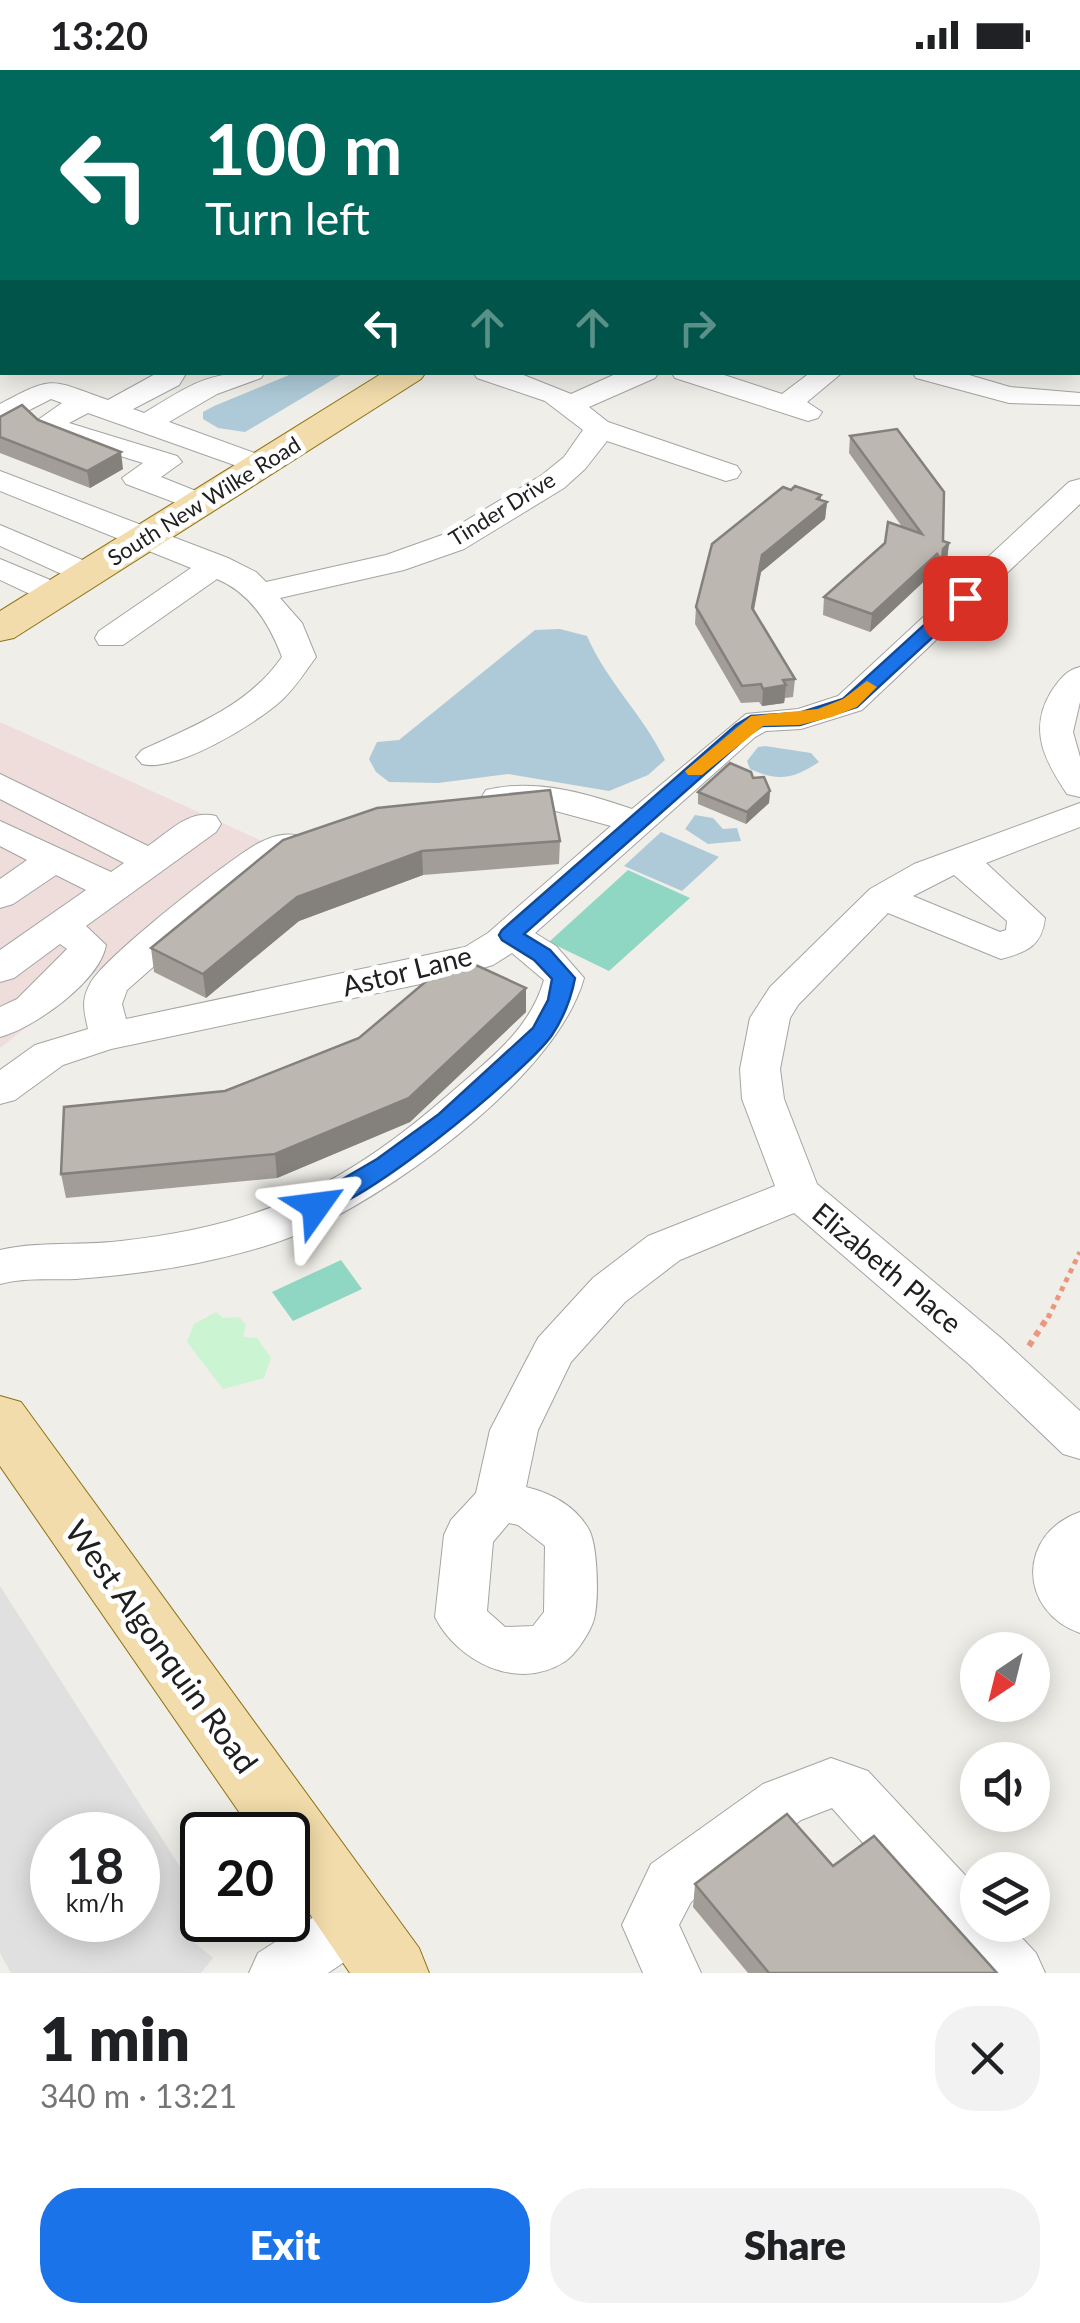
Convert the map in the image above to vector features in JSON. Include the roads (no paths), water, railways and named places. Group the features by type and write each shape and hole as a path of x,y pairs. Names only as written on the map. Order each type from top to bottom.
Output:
{"main road":[{"name":"South New Wilke Road","path":"0,629 404,375"},
{"name":"West Algonquin Road","path":"0,1419 375,1947"}],"street":[{"path":"167,462 122,444 85,438 46,424 168,380 170,375"},
{"path":"148,423 236,375"},
{"path":"496,375 555,395 598,428 726,472"},
{"path":"570,405 638,375"},
{"path":"694,375 797,408 826,375"},
{"path":"937,375 1008,395 1070,386 1080,427"},
{"path":"8,403 48,389 261,465"},
{"name":"Tinder Drive","path":"263,593 436,549 509,510 555,478 595,440 598,428"},
{"path":"200,503 137,478 201,443"},
{"path":"0,480 99,522 148,536 217,564 263,593 286,623 299,658 284,683 243,716 154,757"},
{"name":"Astor Lane","path":"0,1090 49,1055 110,1036 479,956 510,935 733,737 758,720 800,719 850,703 1080,488"},
{"path":"0,534 72,584"},
{"path":"111,638 217,564"},
{"path":"0,568 72,584"},
{"path":"1080,677 1062,697 1055,726 1060,759 1080,786"},
{"path":"0,785 150,861"},
{"path":"460,802 554,796 636,823"},
{"name":"Elizabeth Place","path":"1080,814 927,872 883,898 784,996 770,1018 760,1069 764,1099 799,1193 1011,1375 1080,1440"},
{"path":"0,968 203,824"},
{"path":"0,832 112,888"},
{"path":"110,1036 102,1004 109,984 276,848 326,832"},
{"path":"0,896 54,859"},
{"path":"883,898 1001,947 1024,936 1026,918 958,859"},
{"path":"0,1024 31,1008 84,956 87,945 60,926"},
{"path":"0,1267 21,1261 146,1255 240,1235 279,1224 385,1165 447,1120 542,1032 560,1000 564,978 542,955 510,935"},
{"path":"499,1501 514,1430 554,1352 609,1290 664,1248 799,1193"},
{"path":"1080,1533 1059,1557 1056,1574 1062,1596 1080,1611"},
{"path":"666,1970 650,1924 671,1882 782,1802 831,1783 849,1788 1016,1973"},
{"path":"278,1973 375,1947"}],"water":[{"path":"289,375 341,375 245,432 218,428 203,419 203,412"},
{"path":"560,629 587,636 656,744 665,760 648,775 609,791 508,774 438,783 389,782 376,772 369,759 377,742 399,740 535,630"},
{"path":"758,747 811,753 819,762 786,777 769,776 750,769 747,761"},
{"path":"695,815 713,818 723,829 737,828 741,841 708,844 685,829"},
{"path":"661,832 719,857 682,891 624,866"}]}
